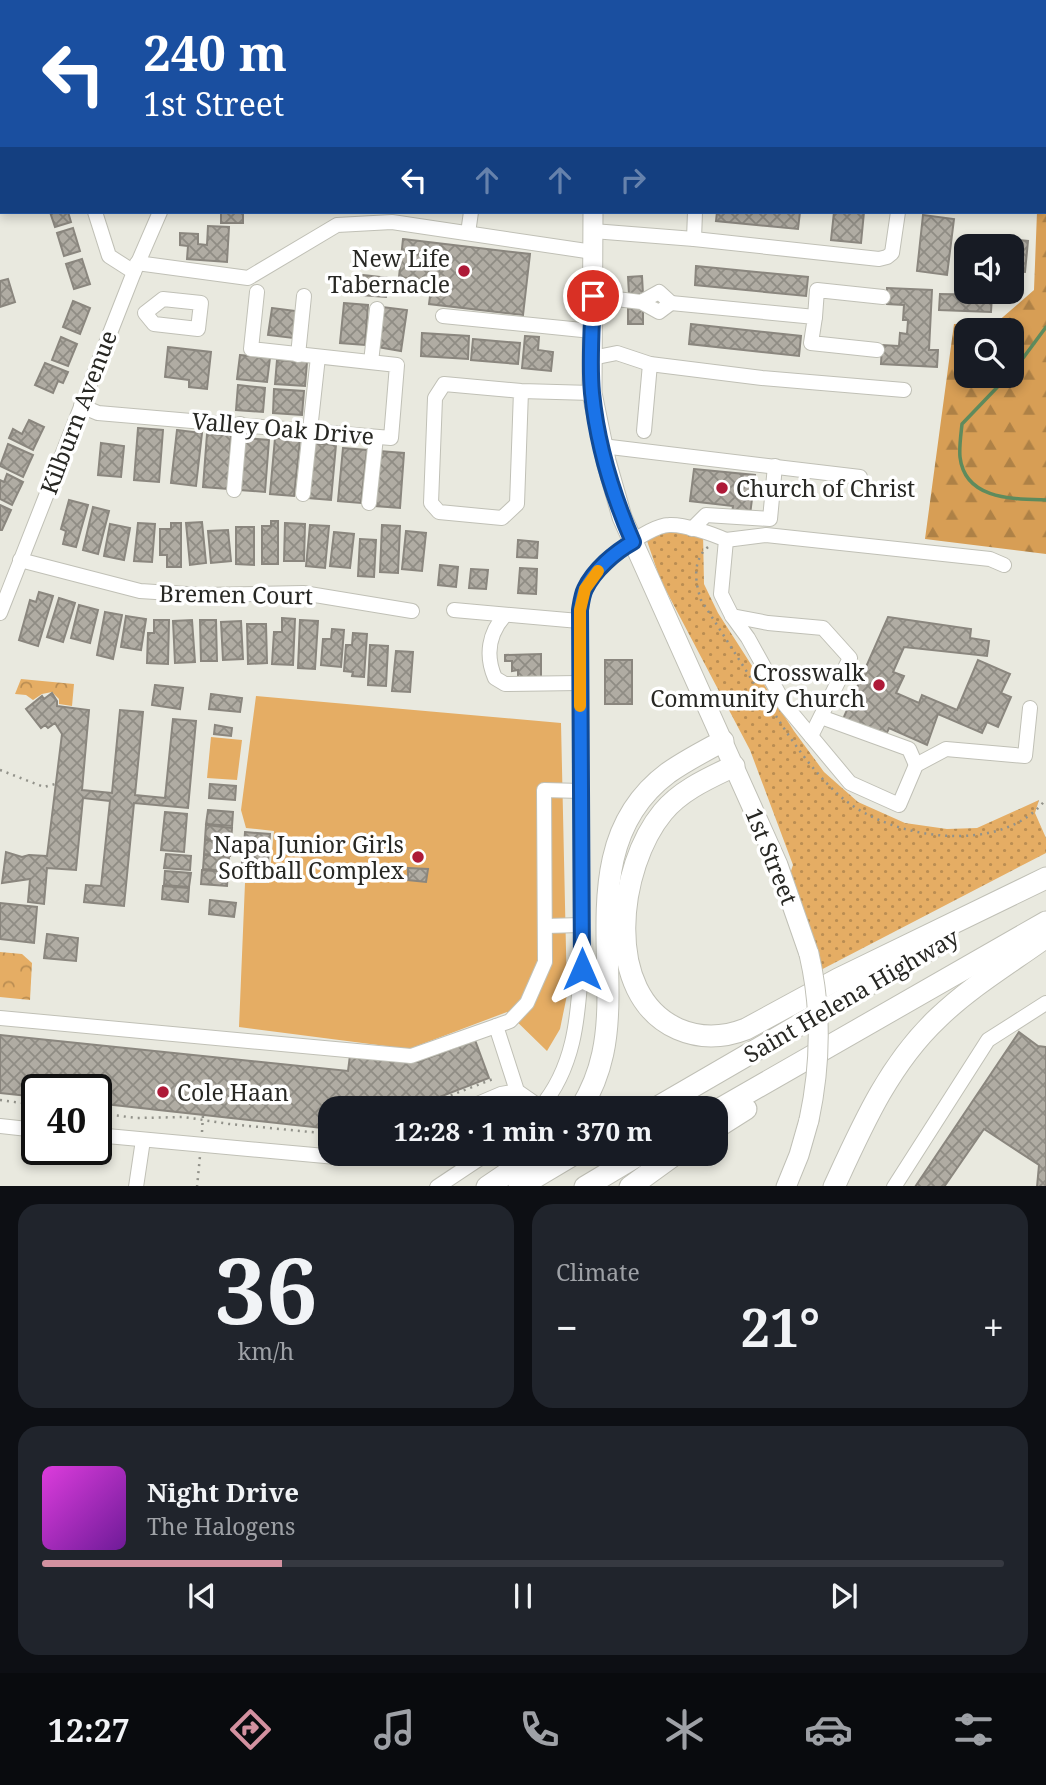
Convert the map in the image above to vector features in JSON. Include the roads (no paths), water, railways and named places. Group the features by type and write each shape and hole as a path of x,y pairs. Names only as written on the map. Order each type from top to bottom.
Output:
{"highway":[{"path":"588,1096 606,1051 608,891 616,843 624,823 652,787 691,758 723,741"},
{"path":"734,766 691,788 664,810 637,854 631,878 626,939 631,977 649,1008 665,1022 683,1031 712,1037 746,1030 853,971 1046,880"},
{"name":"Saint Helena Highway","path":"677,1096 1046,880"},
{"name":"Saint Helena Highway","path":"728,1104 1046,922"},
{"path":"834,1186 882,1090 920,1036 959,999 1046,937"},
{"path":"728,1120 911,999"},
{"path":"487,1186 517,1166"},
{"path":"519,1186 554,1166"},
{"path":"585,1186 620,1166"},
{"path":"630,1186 658,1166"}],"main road":[{"name":"1st Street","path":"593,221 592,393 602,446 622,517 778,865 809,954 817,995 818,1074 810,1120 786,1186"}],"street":[{"path":"96,214 109,256 135,267 248,278 337,225 393,217 468,233 593,252"},
{"name":"Kilburn Avenue","path":"0,613 135,267 159,214"},
{"path":"468,233 471,214"},
{"path":"694,239 695,214"},
{"path":"593,221 694,239 879,258 892,253 898,214"},
{"path":"877,350 811,343 817,290 883,297"},
{"name":"Valley Oak Drive","path":"81,406 98,413 391,438 397,365 250,349 257,292"},
{"path":"298,355 304,296"},
{"path":"593,296 641,302 659,312 671,303 815,317"},
{"path":"371,362 377,309"},
{"path":"443,316 592,331"},
{"path":"592,358 617,353 650,364 762,378 904,390"},
{"path":"303,494 318,357"},
{"path":"644,432 650,364"},
{"path":"521,391 517,503 502,518 439,512 431,503 435,398 444,384 521,391 592,393"},
{"path":"234,489 240,424"},
{"path":"369,503 376,437"},
{"path":"602,446 860,477"},
{"path":"692,529 706,515 770,519 775,466"},
{"path":"548,1096 560,1079 574,1041 582,969 579,621 585,589 596,573 619,550 660,526 669,524 726,540 766,535 990,559 1004,565"},
{"path":"726,540 721,594 732,616 748,638 785,705 850,783 899,805 916,765 946,749 1025,756 1030,708"},
{"name":"Bremen Court","path":"20,560 140,591 180,594 303,593 412,611"},
{"path":"454,610 579,621"},
{"path":"505,615 496,625 491,639 489,654 495,677 505,684 579,683"},
{"path":"732,616 823,628 850,658 811,736"},
{"path":"821,717 909,749 916,765"},
{"path":"0,1018 411,1056 510,1021 527,1003 545,962 544,790 581,791"},
{"path":"546,926 581,925"},
{"path":"894,1186 988,1040 1043,1008"},
{"path":"496,1026 517,1091 524,1096"},
{"path":"496,1096 517,1091"},
{"path":"0,1126 21,1128"},
{"path":"112,1137 318,1155"},
{"path":"136,1186 143,1140"},
{"path":"437,1186 468,1166"}],"waterway":[{"path":"1024,357 1046,327"},
{"path":"996,388 962,424 960,457 964,471 971,482 992,494 1046,500"}],"place":[{"name":"New Life Tabernacle","path":"464,271"},
{"name":"Church of Christ","path":"722,488"},
{"name":"Crosswalk Community Church","path":"879,685"},
{"name":"Napa Junior Girls Softball Complex","path":"418,857"},
{"name":"Cole Haan","path":"163,1092"}]}
